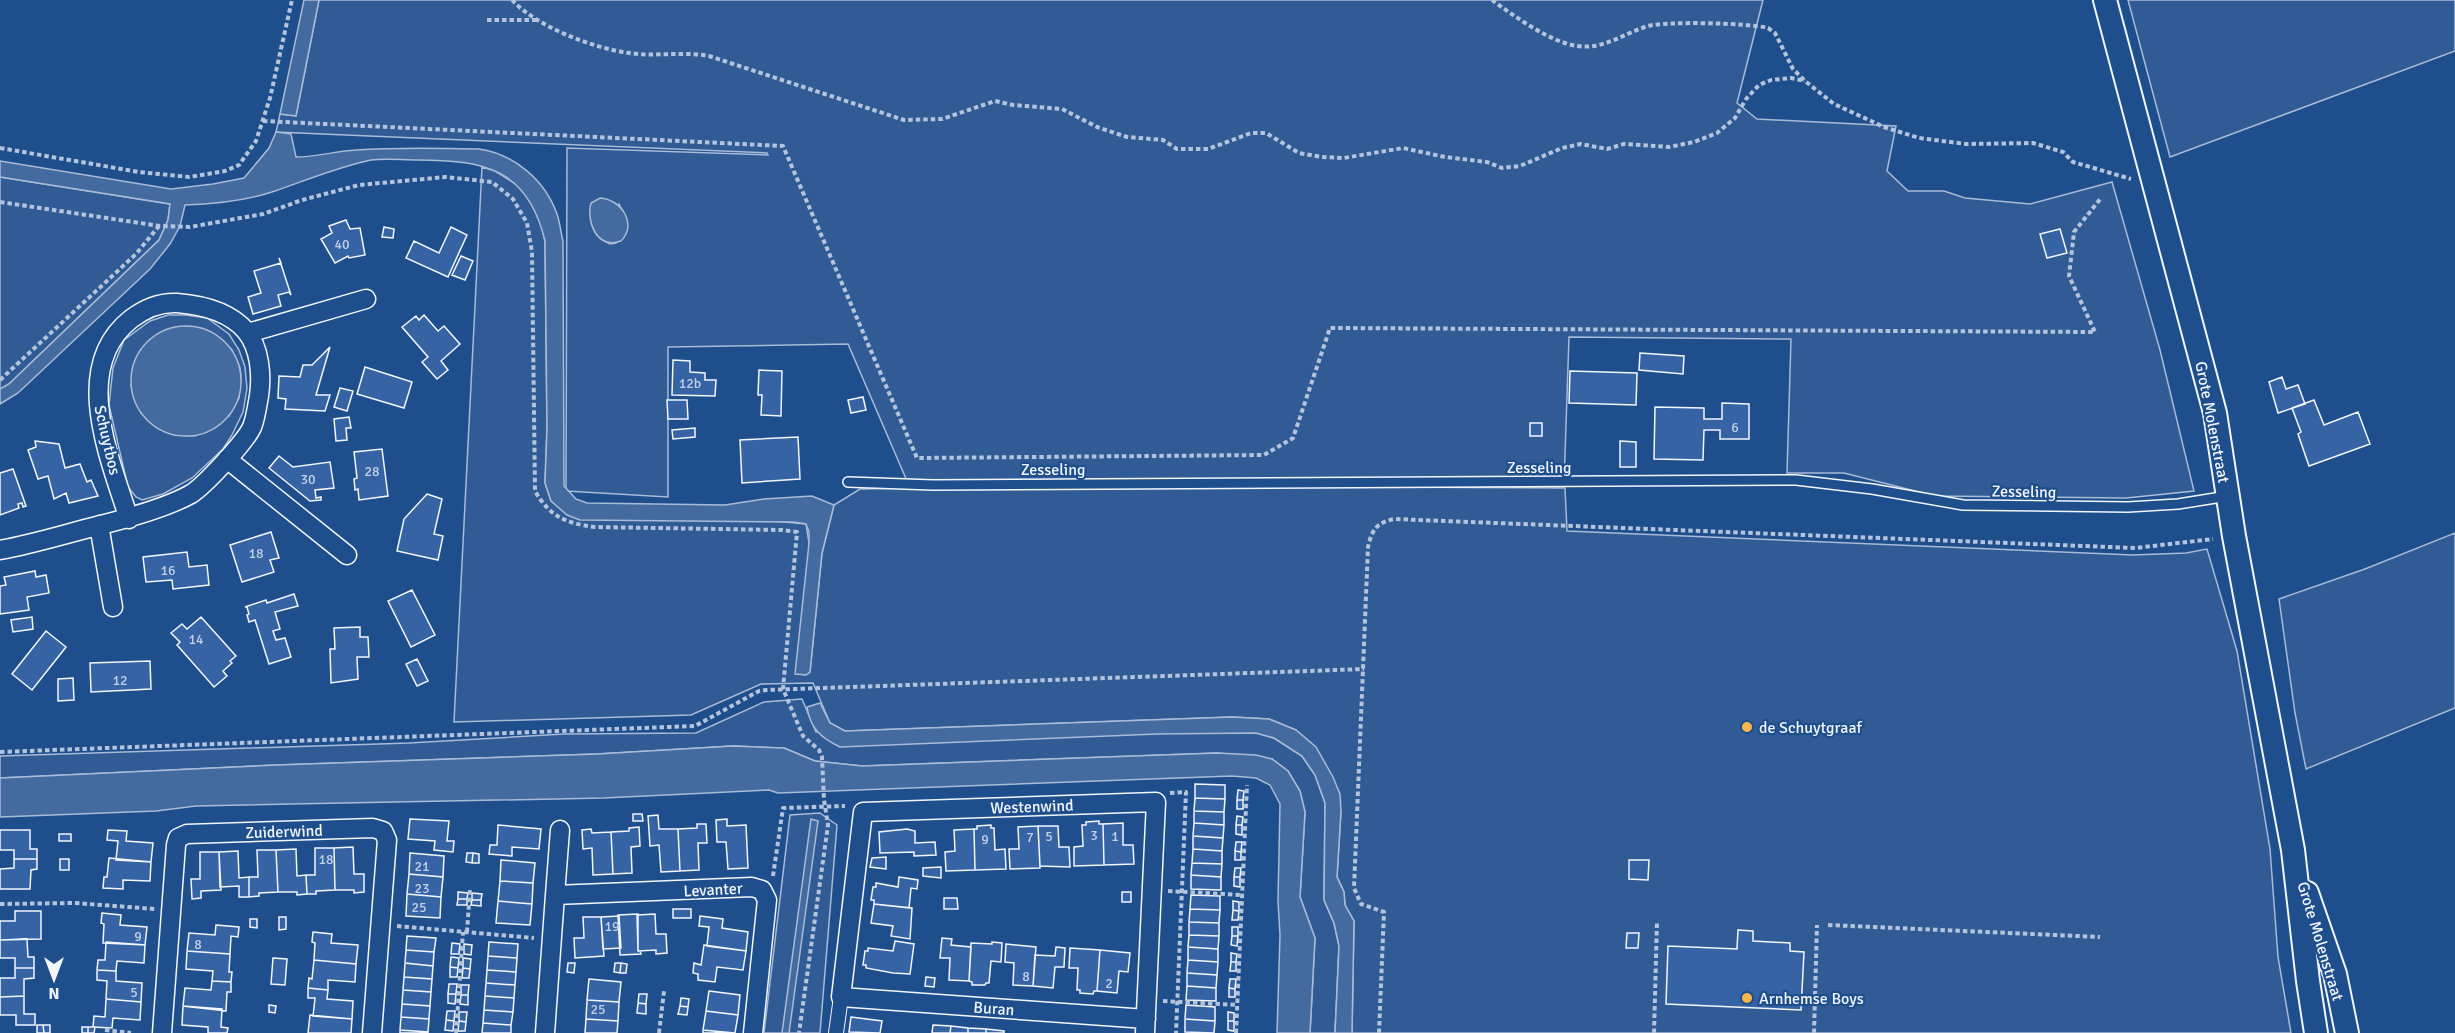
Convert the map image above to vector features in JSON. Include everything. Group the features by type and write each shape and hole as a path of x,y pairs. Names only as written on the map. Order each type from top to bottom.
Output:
{"street":[{"name":"Grote Molenstraat","path":"2105,0 2215,413 2293,850 2316,1033"},
{"path":"0,550 129,519 192,494 227,459 251,429 260,389 260,370 256,350 248,333 366,299"},
{"name":"Schuytbos","path":"129,519 106,445 98,401 99,379 109,345 124,325 144,310 157,305 173,303 208,308 233,318 248,333"},
{"path":"227,459 347,555"},
{"path":"99,525 113,608"},
{"path":"1146,1017 1156,802"},
{"name":"Westenwind","path":"863,812 1156,802"},
{"path":"836,1033 863,812"},
{"name":"Zuiderwind","path":"162,1033 178,838 187,834 373,828 383,831 387,840 372,1033"},
{"path":"545,1033 560,830"},
{"name":"Grote Molenstraat","path":"2293,850 2335,974 2347,1033"},
{"name":"Levanter","path":"555,895 752,887 762,890 767,900 753,1033"},
{"name":"Buran","path":"841,997 1146,1017"}],"lane":[{"name":"Zesseling","path":"848,482 957,484 1796,480 1872,489 1963,505 2128,507 2178,504 2228,496"}],"path":[{"path":"0,148 139,172 189,177 225,171 239,165 251,151 263,121 292,0"},
{"path":"512,0 524,12 578,40 630,53 689,52 727,60 820,94 904,120 942,119 977,105 995,101 1013,105 1062,109 1097,127 1126,137 1164,140 1177,149 1208,149 1251,133 1266,133 1299,153 1322,157 1344,158 1403,148 1487,162 1502,168 1520,166 1562,148 1581,144 1607,149 1624,144 1669,147 1694,142 1717,133 1735,118 1759,85 1771,80 1791,78 1805,81"},
{"path":"1492,0 1542,31 1578,46 1592,46 1615,41 1648,26 1669,23 1768,28 1780,40 1793,69 1805,81 1834,104 1884,127 1919,138 1966,144 2032,142 2063,152 2073,162 2138,181"},
{"path":"487,20 538,20"},
{"path":"263,121 783,146 917,458 1264,455 1293,438 1330,328 2095,332 2069,276 2074,232 2101,198"},
{"path":"0,202 160,226 190,227 263,214 302,200 359,185 446,177 492,182 513,199 527,223 532,252 535,491 542,503 567,523 594,527 797,532 783,689 803,736 819,750 822,757 828,825 799,1033"},
{"path":"0,380 136,254 160,226"},
{"path":"1379,1033 1384,912 1361,904 1354,888 1368,547 1371,533 1382,521 1394,519 2135,548 2212,539"},
{"path":"0,752 695,726 759,691 1364,669"},
{"path":"1236,1033 1247,785"},
{"path":"1156,802 1156,793 1186,792 1176,1033"},
{"path":"762,890 772,879 783,808 854,806 863,812"},
{"path":"456,1033 470,889"},
{"path":"1152,890 1242,895"},
{"path":"0,904 75,903 171,911"},
{"path":"1654,1033 1657,921"},
{"path":"380,925 552,939"},
{"path":"1814,1033 1817,925"},
{"path":"1828,925 2100,937"},
{"path":"659,1033 664,991"},
{"path":"1146,1017 1177,1002 1238,1005"},
{"path":"105,1030 131,1033"}],"shaded area":[{"path":"304,0 319,0 296,116 280,114"},
{"path":"319,0 1763,0 1737,103 1757,119 1896,126 1887,171 1908,191 1944,191 1965,198 2030,204 2112,182 2160,350 2194,491 2126,498 1935,496 1844,473 1787,473 1791,339 1569,337 1564,485 1363,487 1565,488 1567,531 2133,555 2186,553 2207,549 2237,651 2270,849 2278,957 2291,1033 1352,1033 1354,921 1345,905 1344,892 1337,877 1341,811 1296,730 1269,719 1232,717 845,731 830,723 813,683 761,684 691,715 454,722 482,167 495,171 519,186 530,199 540,220 545,241 547,428 545,483 551,501 806,524 809,543 805,675 810,672 822,553 834,505 860,489 910,488 848,344 668,347 668,497 566,491 567,148 768,155 767,153 276,132 280,114 296,116","holes":["619,204 627,221 616,243 610,244 604,241"]},
{"path":"2128,0 2455,0 2455,51 2170,157"},
{"path":"276,132 291,134 296,157 371,149 479,149 504,156 536,180 552,202 563,241 564,486 576,499 587,503 725,505 764,499 812,496 834,505 822,553 810,672 806,675 795,674 809,543 806,524 580,520 567,515 551,501 545,483 547,428 545,241 537,217 527,198 515,184 483,167 441,161 371,160 242,200 185,205 180,226 170,244 150,269 18,393 0,404 0,389 9,384 159,240 168,220 170,204 0,177 0,161 171,189 244,178 269,148"},
{"path":"0,177 170,204 168,220 159,240 9,384 0,389"},
{"path":"600,198 615,203 625,214 628,227 621,241 605,242 592,226 591,203"},
{"path":"168,315 207,318 229,334 239,350 245,367 247,388 243,412 223,449 192,478 163,494 142,500 136,497 128,487 109,405 113,368 124,340 150,321","holes":["217,336 232,350 240,368 241,378 239,398 229,416 195,436 174,435 156,427 141,413 131,385"]},
{"path":"186,326 207,330 225,342 237,360 241,381 237,402 225,420 207,432 186,436 165,432 147,420 135,402 131,381 135,360 147,342 165,330"},
{"path":"2455,533 2455,708 2306,769 2295,713 2279,599 2365,569"},
{"path":"802,699 816,732 1256,733 1274,738 1302,756 1315,775 1325,803 1324,900 1334,923 1339,946 1335,1033 1310,1033 1315,938 1300,897 1305,812 1300,791 1288,771 1272,759 1217,753 862,766 815,761 784,748 733,746 597,754 277,765 0,778 0,756 409,743 564,734 696,733 764,702"},
{"path":"820,703 830,723 845,731 1232,717 1269,719 1296,730 1316,747 1340,794 1337,877 1344,892 1345,905 1354,921 1352,1033 1335,1033 1339,946 1334,923 1324,900 1325,803 1315,775 1302,756 1274,738 1256,733 1157,734 840,747 822,736 811,721 807,707"},
{"path":"733,746 784,748 815,761 862,766 1217,753 1256,755 1272,759 1288,771 1300,791 1305,812 1300,897 1315,938 1310,1033 1277,1033 1280,804 1270,785 1256,778 1232,776 778,793 769,790 604,798 196,806 156,811 0,817 0,778 277,765 597,754"},
{"path":"820,813 837,825 820,1033 764,1033 790,815"},
{"path":"811,819 818,821 789,1033 782,1033"}],"building":[{"path":"346,220 350,229 360,228 365,255 349,258 348,256 335,263 321,239 332,233 329,226"},
{"path":"384,227 394,229 393,238 382,237"},
{"path":"451,227 467,235 448,277 406,258 414,241 439,253"},
{"path":"2060,229 2067,253 2047,258 2040,234"},
{"path":"461,256 473,261 465,280 452,275"},
{"path":"281,263 291,295 289,292 278,295 281,306 253,314 248,297 261,293 254,271"},
{"path":"424,315 438,331 444,326 460,344 441,361 448,370 437,379 422,362 428,357 402,327 416,316 419,320"},
{"path":"330,347 316,395 330,395 325,411 285,409 286,399 278,398 279,376 300,377 303,365 312,365"},
{"path":"1640,353 1684,356 1683,374 1639,370"},
{"path":"673,360 690,361 690,372 705,373 705,380 716,380 715,396 672,395"},
{"path":"365,367 412,382 404,408 357,394"},
{"path":"759,370 782,371 781,416 761,415 762,395 758,395"},
{"path":"1570,371 1637,373 1636,405 1569,403"},
{"path":"2282,377 2286,389 2298,385 2305,404 2278,413 2269,382"},
{"path":"340,388 353,391 347,411 334,407"},
{"path":"863,397 866,410 851,413 848,400"},
{"path":"667,400 687,400 688,419 668,419"},
{"path":"2314,400 2324,425 2358,412 2370,444 2309,466 2298,434 2301,432 2292,408"},
{"path":"1722,403 1749,404 1749,439 1720,439 1720,430 1704,430 1703,460 1654,459 1655,407 1704,408 1704,419 1722,419"},
{"path":"349,417 351,428 346,428 347,440 336,441 334,419"},
{"path":"1530,423 1542,423 1542,436 1530,436"},
{"path":"695,428 695,437 673,439 672,430"},
{"path":"798,437 800,479 742,483 740,440"},
{"path":"35,441 59,444 65,468 80,464 87,482 91,480 98,496 69,503 66,493 54,499 48,476 38,479 28,450 36,447"},
{"path":"1620,441 1636,442 1636,467 1620,467"},
{"path":"382,449 388,496 359,500 358,489 355,490 354,479 357,478 354,452"},
{"path":"279,456 293,467 330,462 334,488 315,490 316,498 321,497 321,500 310,501 269,468"},
{"path":"13,469 26,506 23,507 22,503 18,504 19,508 0,515 0,473"},
{"path":"427,494 442,499 434,534 443,536 438,560 397,551 404,519"},
{"path":"271,532 279,558 270,560 274,572 242,582 230,545"},
{"path":"187,552 189,567 207,565 209,585 173,589 172,580 146,582 143,557"},
{"path":"35,571 36,577 46,575 49,593 27,597 29,610 0,614 0,586 6,585 4,577"},
{"path":"412,590 435,635 411,647 388,601"},
{"path":"294,594 298,606 275,612 280,629 273,631 276,640 285,638 291,657 269,664 255,620 249,622 247,615 249,614 245,607"},
{"path":"32,617 33,629 13,632 11,620"},
{"path":"201,617 236,656 223,671 227,676 214,687 177,645 180,642 171,633 182,624 187,629"},
{"path":"360,627 360,637 368,637 369,657 357,657 358,679 331,683 330,649 335,649 334,628"},
{"path":"46,631 66,647 32,690 12,674"},
{"path":"417,659 428,681 417,686 406,664"},
{"path":"150,661 151,689 91,692 90,663"},
{"path":"73,678 74,700 58,701 58,679"},
{"path":"1195,784 1225,785 1225,799 1195,798"},
{"path":"1238,790 1244,791 1243,800 1237,800"},
{"path":"1195,798 1225,799 1224,812 1194,811"},
{"path":"1237,800 1243,800 1243,809 1237,809"},
{"path":"1194,811 1224,812 1224,825 1194,823"},
{"path":"633,814 642,814 643,821 633,821"},
{"path":"658,815 659,829 678,829 680,871 661,872 659,845 650,846 648,816"},
{"path":"1237,816 1243,817 1242,825 1236,825"},
{"path":"410,819 449,821 447,841 454,841 453,852 434,850 435,841 408,839"},
{"path":"727,819 727,826 746,825 748,868 728,869 726,842 717,842 716,820"},
{"path":"1099,821 1099,824 1103,824 1104,865 1074,866 1074,847 1083,846 1082,825 1086,825 1086,822"},
{"path":"1123,823 1123,845 1133,845 1134,864 1104,865 1103,824"},
{"path":"1194,823 1224,825 1223,838 1193,836"},
{"path":"697,824 706,824 707,843 698,843 699,870 680,871 678,829 697,828"},
{"path":"498,825 541,829 539,849 512,847 512,856 489,854 490,845 497,845"},
{"path":"991,825 991,828 994,828 995,850 1005,849 1006,869 975,870 974,829 977,829 977,826"},
{"path":"1236,825 1242,825 1242,835 1236,834"},
{"path":"1038,826 1040,868 1010,869 1009,849 1019,849 1018,827"},
{"path":"1038,826 1058,826 1059,847 1069,847 1070,867 1040,866"},
{"path":"639,827 640,846 631,847 632,873 613,874 611,832 629,831 629,828"},
{"path":"591,829 592,833 611,832 613,874 593,875 592,848 583,849 582,830"},
{"path":"907,829 915,831 915,843 935,842 936,855 914,856 914,852 880,853 879,832"},
{"path":"974,829 975,870 946,871 945,852 955,851 954,830"},
{"path":"0,830 30,830 30,849 37,849 37,859 14,859 14,850 0,850"},
{"path":"108,830 127,831 126,841 153,843 151,862 116,860 118,841 107,840"},
{"path":"59,834 71,834 71,841 59,841"},
{"path":"1193,836 1223,838 1222,851 1193,849"},
{"path":"1236,842 1242,842 1241,852 1235,851"},
{"path":"353,847 354,874 364,874 364,892 335,890 334,848"},
{"path":"315,848 334,848 335,890 307,894 306,875 315,875"},
{"path":"296,849 297,876 306,875 307,894 278,892 276,850"},
{"path":"1193,849 1222,851 1222,864 1192,863"},
{"path":"257,850 276,850 278,892 259,893 259,896 249,897 249,877 258,877"},
{"path":"238,851 239,878 249,877 249,897 239,897 239,886 220,887 219,852"},
{"path":"1235,851 1241,852 1241,860 1235,860"},
{"path":"200,852 219,852 221,890 201,891 201,898 192,899 191,879 200,879"},
{"path":"410,853 444,856 443,877 409,874"},
{"path":"467,853 473,853 472,863 466,862"},
{"path":"473,853 479,854 479,863 472,863"},
{"path":"886,857 886,869 870,867 872,858"},
{"path":"109,858 151,862 150,881 123,880 123,889 103,888"},
{"path":"14,859 37,859 37,869 31,870 30,889 0,889 0,869 14,868"},
{"path":"60,859 69,859 69,870 60,870"},
{"path":"501,860 535,863 533,883 500,881"},
{"path":"1629,860 1649,860 1648,880 1629,879"},
{"path":"1192,863 1222,864 1221,877 1191,875"},
{"path":"941,867 941,878 923,876 923,868"},
{"path":"1235,868 1241,868 1240,877 1234,877"},
{"path":"409,874 443,877 441,897 407,894"},
{"path":"1191,875 1221,877 1221,890 1191,889"},
{"path":"899,877 918,880 917,889 911,888 909,908 874,904 874,900 871,900 876,883 898,887"},
{"path":"1234,877 1240,877 1240,887 1234,886"},
{"path":"500,881 533,883 532,904 498,901"},
{"path":"458,892 468,893 467,899 458,899"},
{"path":"1122,892 1131,892 1131,902 1122,902"},
{"path":"472,893 482,894 481,900 472,900"},
{"path":"407,894 441,897 440,918 406,916"},
{"path":"1191,895 1220,896 1220,910 1190,909"},
{"path":"944,898 957,898 958,909 944,909"},
{"path":"458,899 467,899 467,905 457,905"},
{"path":"472,900 481,900 481,906 471,905"},
{"path":"498,901 532,904 530,925 496,923"},
{"path":"1233,901 1239,902 1239,911 1233,910"},
{"path":"874,904 912,908 910,939 891,936 893,926 871,923"},
{"path":"673,909 691,909 691,918 673,918"},
{"path":"1190,909 1220,910 1219,923 1189,922"},
{"path":"1233,910 1239,911 1238,920 1232,920"},
{"path":"15,911 41,911 41,939 0,940 0,921 15,921"},
{"path":"102,913 121,915 120,925 147,927 145,945 103,943"},
{"path":"638,914 638,951 641,954 620,955 618,915"},
{"path":"655,914 656,934 666,934 667,953 656,954 656,950 638,951 637,915"},
{"path":"619,916 621,948 603,949 601,917"},
{"path":"700,916 723,919 722,928 748,932 746,951 707,946 709,927 699,926"},
{"path":"279,917 286,917 286,929 279,930"},
{"path":"583,917 601,917 604,956 575,958 574,938 584,938"},
{"path":"250,919 257,919 257,928 250,927"},
{"path":"1189,922 1219,923 1219,936 1189,935"},
{"path":"216,925 239,927 238,937 231,936 230,954 187,951 189,933 215,935"},
{"path":"1232,927 1238,927 1238,936 1232,936"},
{"path":"1738,930 1753,931 1753,941 1790,943 1790,951 1804,952 1801,1010 1666,1004 1668,946 1737,949"},
{"path":"313,932 332,934 331,943 358,945 356,964 314,960"},
{"path":"1627,933 1639,933 1638,948 1626,948"},
{"path":"1189,935 1219,936 1218,949 1188,947"},
{"path":"407,936 436,938 434,952 406,950"},
{"path":"1232,936 1238,936 1237,946 1231,945"},
{"path":"942,938 952,939 951,945 971,947 969,981 949,980 950,958 940,958"},
{"path":"27,939 28,957 34,957 34,968 15,968 15,958 0,958 0,940"},
{"path":"895,941 914,944 910,974 866,968 866,965 863,965 865,951 868,951 868,948 893,951"},
{"path":"106,942 145,945 144,963 117,961 116,971 97,970 98,960 105,960"},
{"path":"489,942 518,944 517,958 488,956"},
{"path":"992,942 1002,943 1001,962 991,961 989,983 972,985 969,981 971,943 992,944"},
{"path":"452,943 460,944 459,954 451,954"},
{"path":"464,944 472,945 471,955 464,954"},
{"path":"1006,944 1036,947 1033,986 1013,985 1014,963 1005,962"},
{"path":"704,945 746,951 743,970 717,967 715,982 698,980 698,974 693,973 694,963 701,965"},
{"path":"1056,947 1065,948 1064,967 1055,967 1053,988 1033,986 1035,955 1055,956"},
{"path":"1188,947 1218,949 1218,962 1188,960"},
{"path":"1070,948 1100,950 1097,991 1093,994 1080,993 1080,990 1077,990 1078,968 1069,968"},
{"path":"406,950 434,952 433,966 405,963"},
{"path":"1100,950 1130,953 1128,972 1119,971 1117,993 1097,991"},
{"path":"187,951 230,954 231,982 212,981 213,971 186,969"},
{"path":"1231,953 1237,954 1236,962 1231,962"},
{"path":"488,956 517,958 516,972 487,970"},
{"path":"451,957 459,958 458,968 450,967"},
{"path":"273,958 287,959 285,985 271,984"},
{"path":"463,958 471,959 470,969 463,968"},
{"path":"314,960 356,964 355,982 328,980 328,990 308,988 309,978 312,979"},
{"path":"1188,960 1218,962 1217,975 1187,973"},
{"path":"1231,962 1236,962 1236,971 1230,971"},
{"path":"405,963 433,966 432,979 404,977"},
{"path":"568,963 575,963 574,973 567,972"},
{"path":"615,963 621,963 620,973 614,972"},
{"path":"621,963 627,964 626,973 620,973"},
{"path":"450,967 458,968 457,977 450,977"},
{"path":"15,968 34,968 34,978 24,979 24,996 0,997 0,978 15,978"},
{"path":"463,968 470,969 469,978 462,978"},
{"path":"97,970 116,971 116,981 142,983 141,1002 106,999 107,981 97,980"},
{"path":"487,970 516,972 515,985 486,983"},
{"path":"1187,973 1217,975 1216,988 1187,986"},
{"path":"404,977 432,979 431,992 403,990"},
{"path":"926,977 935,978 934,987 925,986"},
{"path":"589,979 621,982 619,1002 587,1000"},
{"path":"1230,979 1236,979 1235,989 1229,988"},
{"path":"212,981 231,982 231,992 227,992 226,1011 183,1006 185,988 211,990"},
{"path":"486,983 515,985 514,998 485,996"},
{"path":"449,984 457,984 456,994 448,994"},
{"path":"461,985 469,985 468,995 461,995"},
{"path":"1187,986 1216,988 1216,1001 1186,1000"},
{"path":"308,988 328,990 327,999 353,1001 352,1019 313,1016 315,998 308,998"},
{"path":"1229,988 1235,989 1235,997 1229,997"},
{"path":"403,990 431,992 430,1006 402,1004"},
{"path":"709,991 740,995 738,1015 706,1011"},
{"path":"448,994 456,994 455,1004 448,1003"},
{"path":"639,994 647,994 646,1004 638,1003"},
{"path":"461,995 468,995 468,1005 460,1004"},
{"path":"24,996 24,1014 35,1014 35,1025 16,1025 16,1015 0,1015 0,997"},
{"path":"485,996 514,998 513,1012 484,1010"},
{"path":"681,998 689,999 688,1007 680,1006"},
{"path":"106,999 141,1002 140,1020 113,1018 112,1028 93,1027 94,1016 105,1017"},
{"path":"587,1000 619,1002 618,1021 586,1019"},
{"path":"638,1003 646,1004 646,1014 637,1013"},
{"path":"402,1004 430,1006 429,1019 401,1017"},
{"path":"269,1005 276,1006 275,1013 269,1012"},
{"path":"1186,1005 1215,1007 1215,1021 1185,1019"},
{"path":"183,1006 222,1009 221,1027 228,1028 227,1033 208,1033 208,1027 182,1025"},
{"path":"680,1006 688,1007 687,1015 678,1014"},
{"path":"484,1010 513,1012 511,1025 483,1023"},
{"path":"447,1011 455,1011 454,1021 446,1020"},
{"path":"706,1011 738,1015 735,1033 703,1030"},
{"path":"459,1012 467,1012 466,1022 459,1021"},
{"path":"1228,1012 1234,1013 1234,1021 1228,1021"},
{"path":"310,1015 352,1019 351,1033 308,1033"},
{"path":"401,1017 429,1019 428,1032 400,1030"},
{"path":"851,1017 882,1021 880,1033 849,1032"},
{"path":"586,1019 618,1021 617,1033 585,1033"},
{"path":"1185,1019 1215,1021 1214,1033 1185,1032"},
{"path":"446,1020 454,1021 453,1031 445,1030"},
{"path":"459,1021 466,1022 465,1031 458,1031"},
{"path":"1228,1021 1234,1021 1234,1031 1228,1030"},
{"path":"483,1023 511,1025 511,1033 482,1033"},
{"path":"37,1025 43,1025 44,1033 37,1033"},
{"path":"43,1025 50,1025 50,1033 44,1033"},
{"path":"933,1025 951,1026 950,1033 932,1033"},
{"path":"951,1026 968,1028 968,1033 950,1033"},
{"path":"82,1027 88,1027 88,1033 82,1033"},
{"path":"88,1027 95,1027 94,1033 88,1033"},
{"path":"968,1028 986,1029 986,1033 968,1033"},
{"path":"986,1029 1004,1031 1004,1033 986,1033"},
{"path":"400,1030 428,1032 428,1033 400,1033"},
{"path":"703,1030 728,1033 703,1033"}],"place":[{"name":"de Schuytgraaf","path":"1747,727"},
{"name":"Arnhemse Boys","path":"1747,998"}]}
